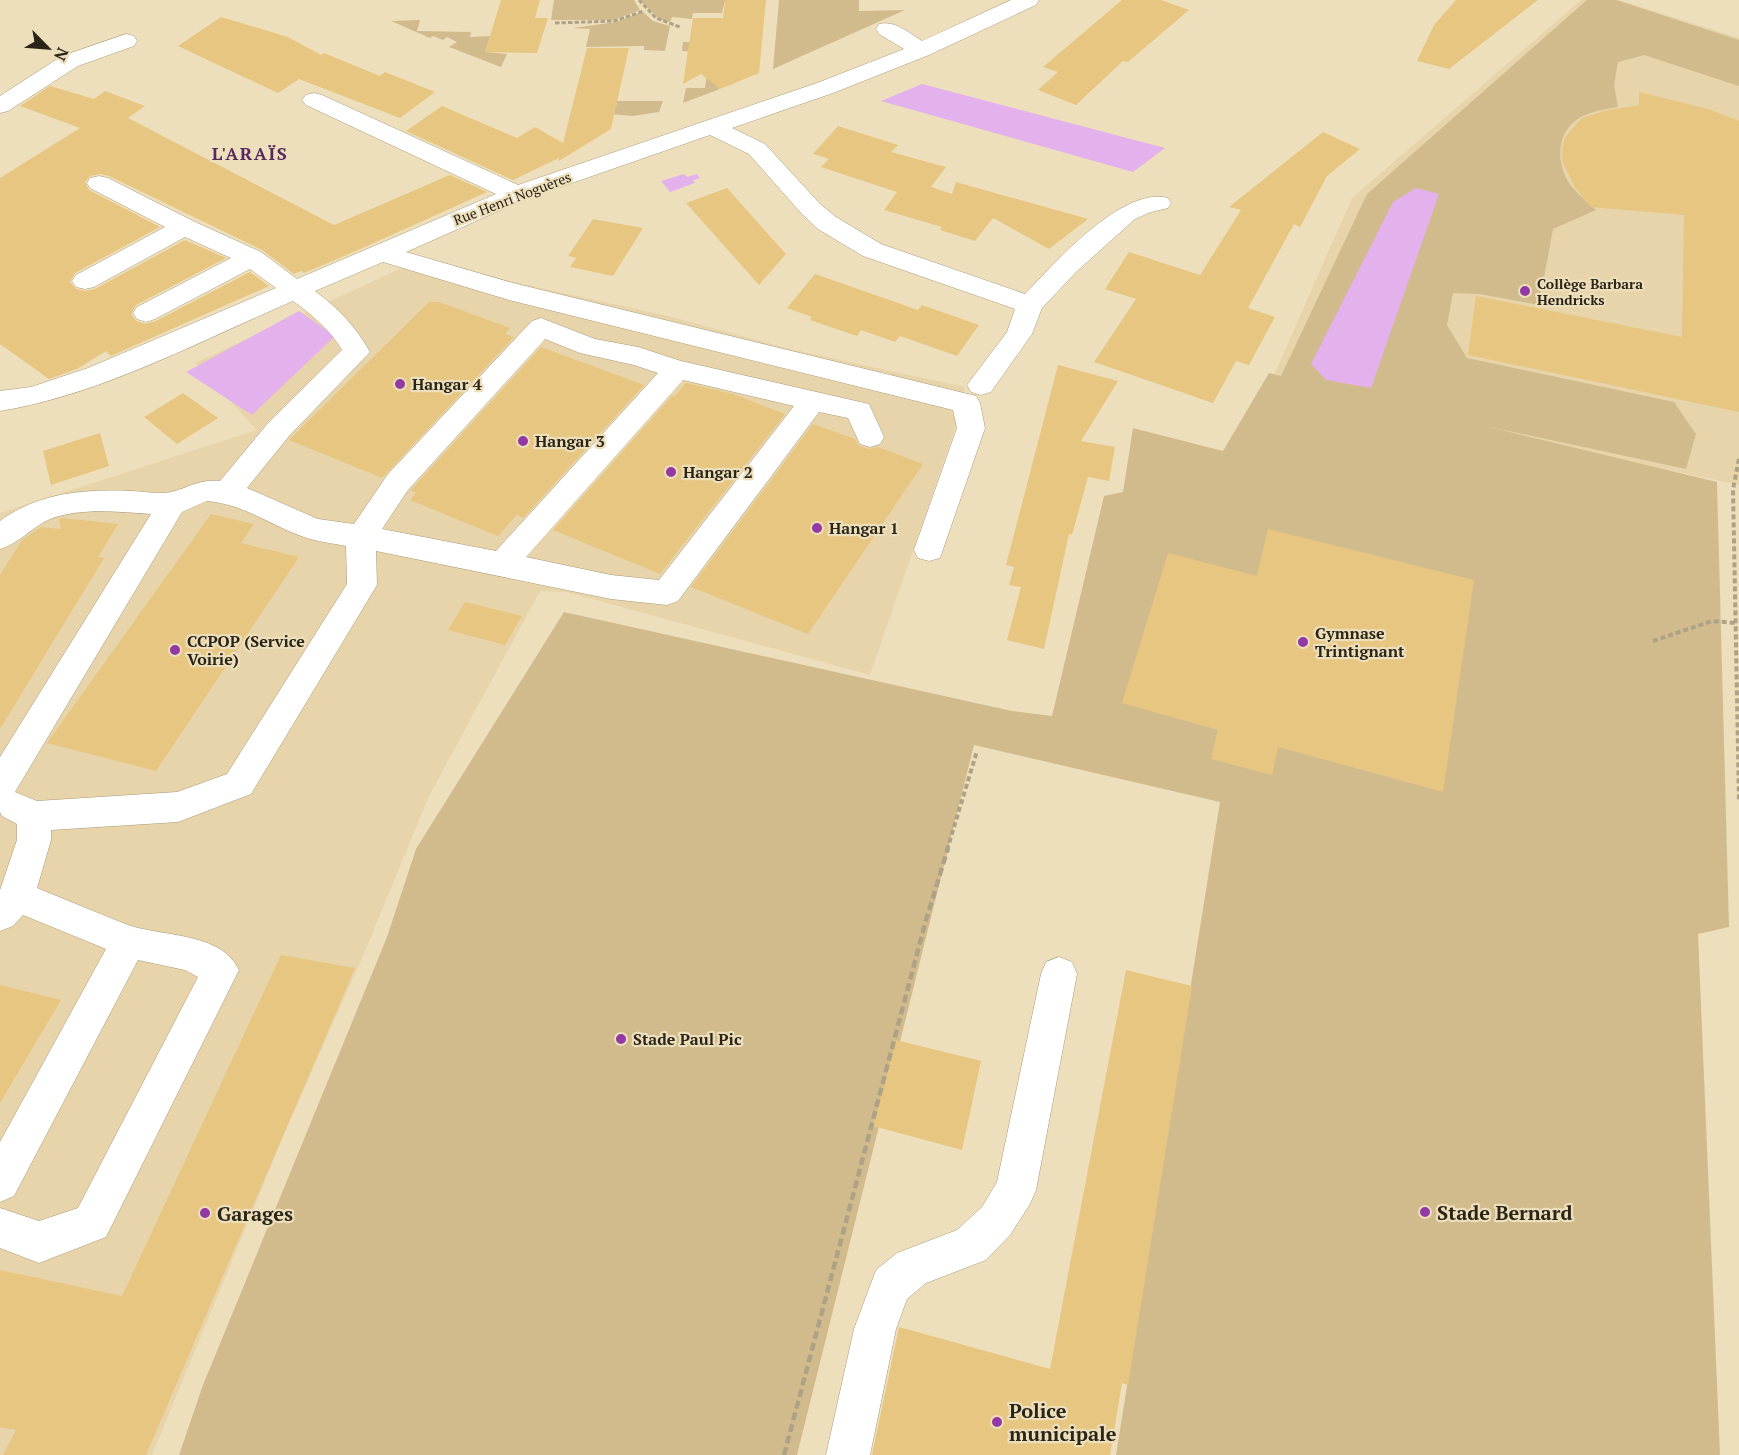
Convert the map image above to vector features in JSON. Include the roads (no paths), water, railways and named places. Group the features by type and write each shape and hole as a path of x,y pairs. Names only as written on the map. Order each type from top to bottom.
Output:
{"street":[{"name":"Rue Henri Noguères","path":"0,401 33,396 98,375 517,194 825,88 921,50 1028,0"},
{"path":"887,29 921,50"},
{"path":"0,106 70,61 126,41"},
{"path":"314,100 517,194"},
{"path":"714,128 757,149 811,210 872,250 1030,305"},
{"path":"99,183 184,227 252,258 321,309 348,337 356,352 279,429 227,492"},
{"path":"981,385 1019,334 1030,305 1067,266 1126,214 1145,205 1160,203"},
{"path":"85,281 184,227"},
{"path":"382,253 509,291 966,404 971,428 929,550"},
{"path":"146,312 252,258"},
{"path":"438,290 517,315 590,347 638,356 677,369 859,411 870,436"},
{"path":"0,800 34,816 178,807 239,783 362,585 361,537 398,482 541,327"},
{"path":"502,564 677,369"},
{"path":"0,538 19,521 59,505 132,502 172,504 205,490 227,492 256,502 313,529 427,548 612,587 667,593 813,399"},
{"path":"0,787 172,504"},
{"path":"0,1228 39,1242 92,1223 221,970 191,954 129,942 8,905 34,840 34,816"},
{"path":"0,1182 129,942"},
{"path":"848,1455 874,1329 891,1285 912,1269 970,1245 996,1221 1016,1190 1059,974"}],"place":[{"name":"Collège Barbara Hendricks","path":"1525,291"},
{"name":"Hangar 4","path":"400,384"},
{"name":"Hangar 3","path":"523,441"},
{"name":"Hangar 2","path":"671,472"},
{"name":"Hangar 1","path":"817,528"},
{"name":"Gymnase Trintignant","path":"1303,642"},
{"name":"CCPOP (Service Voirie)","path":"175,650"},
{"name":"Stade Paul Pic","path":"621,1039"},
{"name":"Stade Bernard","path":"1425,1212"},
{"name":"Garages","path":"205,1213"},
{"name":"Police municipale","path":"997,1422"}],"district":[{"name":"L'ARAÏS","path":"250,153"}]}
